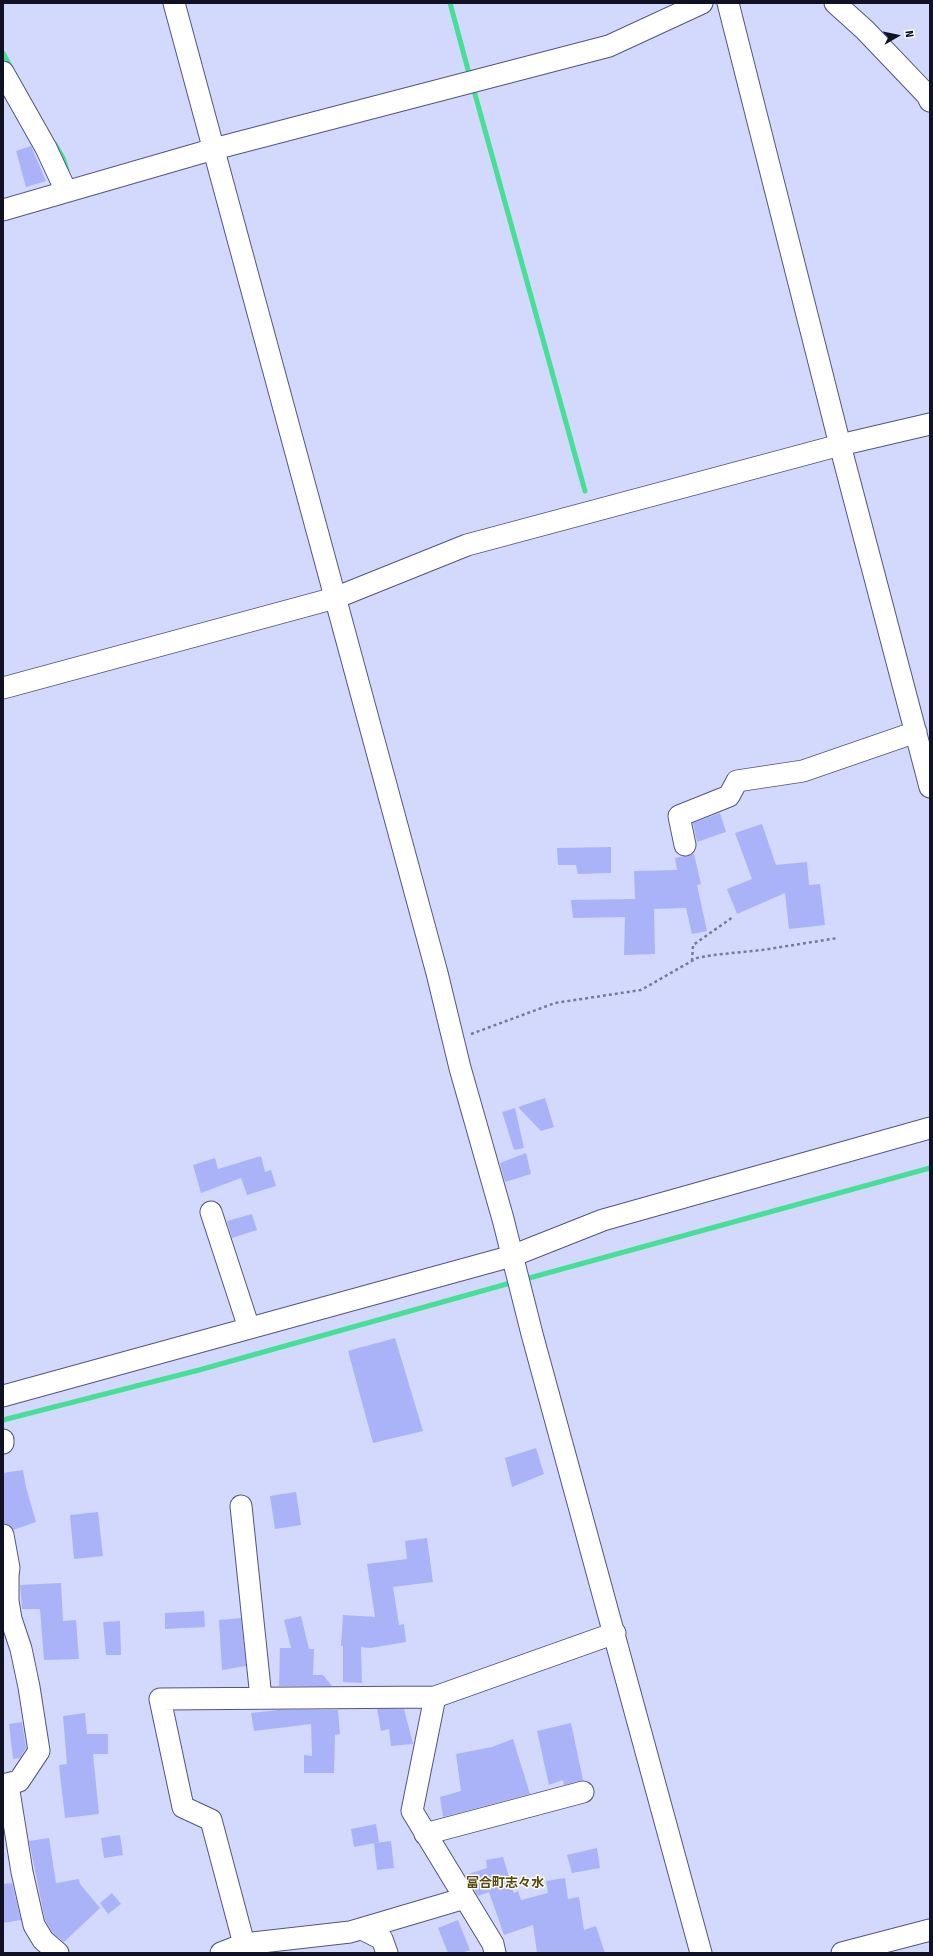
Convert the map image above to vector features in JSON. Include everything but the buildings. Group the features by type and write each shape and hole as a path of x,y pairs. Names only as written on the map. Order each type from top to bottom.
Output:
{"street":[{"path":"174,3 282,397 437,973 453,1040 701,1953"},
{"path":"3,210 214,149 609,46 702,3"},
{"path":"728,3 840,445 930,787"},
{"path":"836,3 865,30 927,95 930,101"},
{"path":"3,72 46,148 66,192"},
{"path":"3,688 335,598 467,545 840,445 930,424"},
{"path":"685,845 680,816 729,796 737,781 803,771 916,732"},
{"path":"3,1396 249,1328 513,1262 603,1220 930,1128"},
{"path":"211,1212 249,1328"},
{"path":"241,1506 261,1698"},
{"path":"3,1535 9,1568 5,1576 8,1601 11,1619 21,1649 28,1679 39,1751 19,1781 6,1785 22,1872 34,1925 43,1940 58,1953"},
{"path":"244,1944 211,1820 183,1807 160,1699 435,1697 614,1634"},
{"path":"435,1697 412,1811 493,1944 495,1953"},
{"path":"425,1834 583,1792"},
{"path":"221,1953 244,1944 350,1932 465,1898"},
{"path":"362,1929 382,1939 387,1953"},
{"path":"842,1953 930,1930"}],"path":[{"path":"692,961 693,945 733,917"},
{"path":"453,1040 555,1003 641,990 692,961 713,954 762,950 838,938"}],"waterway":[{"path":"450,3 470,77"},
{"path":"3,53 11,68"},
{"path":"473,87 585,491"},
{"path":"55,144 63,158 67,170"},
{"path":"522,1280 930,1168"},
{"path":"3,1420 199,1370 514,1282"}],"district":[{"name":"富合町志々水","path":"505,1883"}]}
